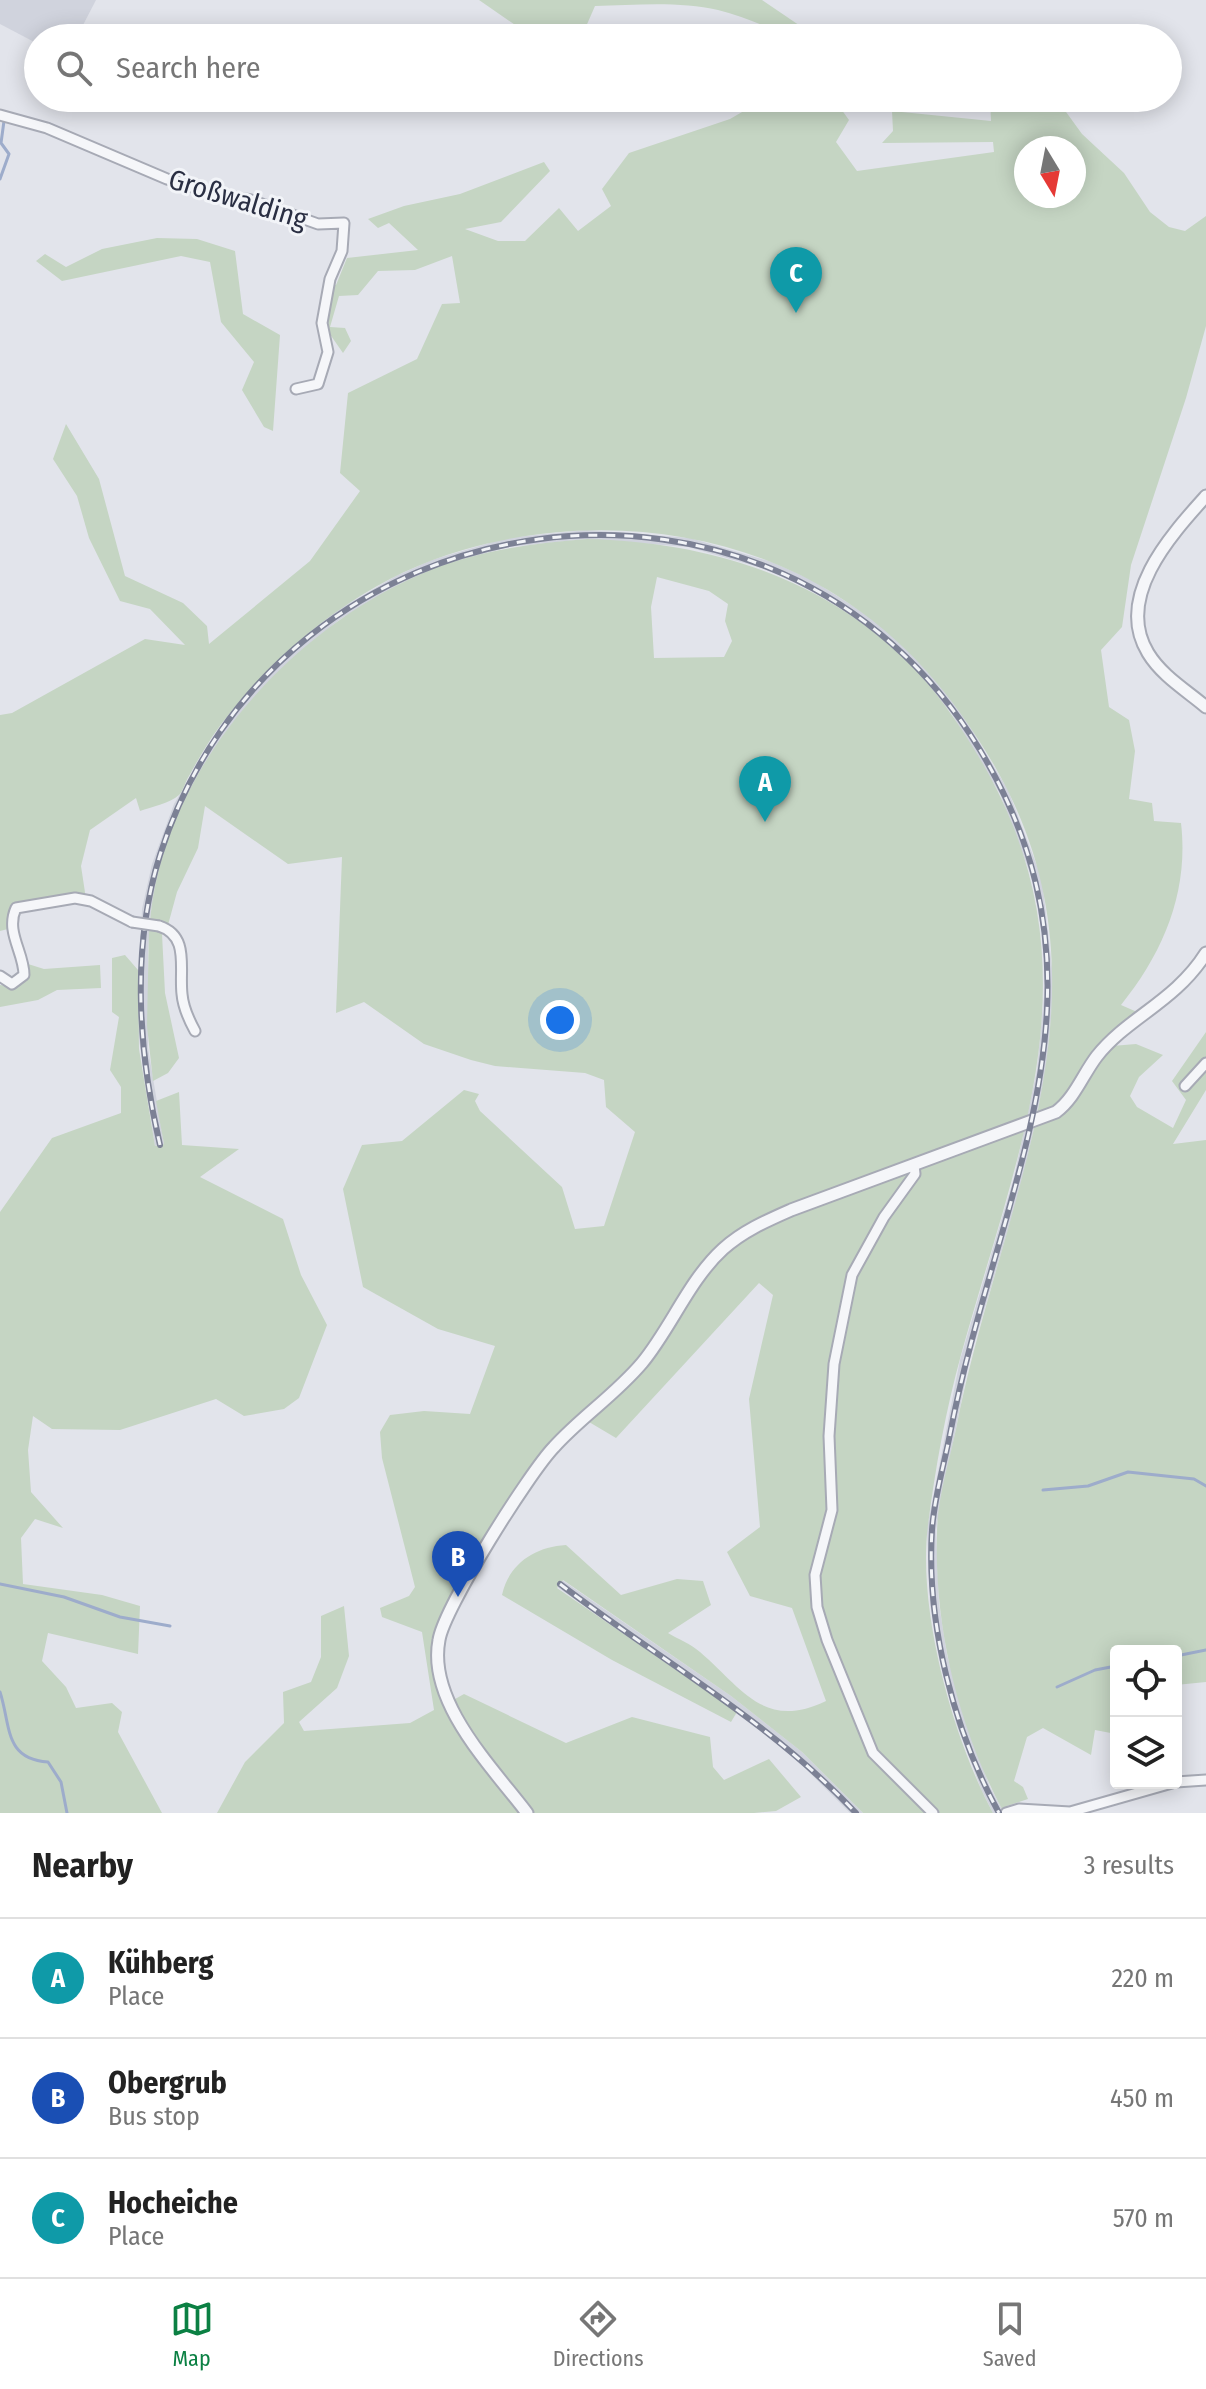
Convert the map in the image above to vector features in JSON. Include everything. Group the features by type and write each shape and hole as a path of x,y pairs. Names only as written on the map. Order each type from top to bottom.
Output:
{"street":[{"name":"Großwalding","path":"0,115 47,128 120,161 203,191 251,200 318,224 344,223 342,251 330,279 322,323 328,352 318,384 296,389"},
{"path":"1206,496 1158,556 1142,590 1137,616 1141,637 1155,662 1206,707"},
{"path":"0,976 12,984 24,975 15,948 12,918 16,908 75,898 91,901 132,922 172,931 180,944 183,1005 195,1031"},
{"path":"527,1813 451,1710 439,1668 439,1638 501,1526 553,1448 620,1388 644,1361 721,1250 769,1220 1031,1123 1064,1106 1109,1043 1169,997 1204,961"},
{"path":"1185,1086 1206,1063"},
{"path":"914,1165 915,1174 884,1217 852,1275 834,1364 829,1436 832,1510 815,1575 817,1607 827,1640 873,1753 933,1813"},
{"path":"1182,1782 1206,1780"},
{"path":"1006,1813 1019,1809 1070,1812 1152,1789"}],"shaded area":[{"path":"0,0 96,0 84,24 24,24 24,37 0,24"},
{"path":"587,530 690,538 772,562 812,580 878,622 910,651 959,708 1008,790 1042,879 1054,986 1046,1072 1023,1179 969,1362 936,1529 939,1604 947,1655 965,1720 990,1787 1004,1813 993,1813 956,1723 930,1605 927,1528 960,1360 1014,1177 1037,1070 1045,986 1042,933 1033,881 1000,794 951,713 904,658 872,629 808,588 769,570 688,547 587,539 508,547 462,560 400,584 339,620 287,664 233,723 195,783 168,847 151,910 148,952 148,1048 164,1144 155,1146 137,1026 142,909 152,864 174,804 226,718 300,639 334,612 396,576 432,560 506,538"},
{"path":"562,1580 731,1696 802,1752 863,1813 850,1813 796,1759 726,1704 557,1587"}],"green space":[{"path":"479,0 762,0 797,24 760,24 718,10 657,4 595,6 587,24 514,24"},
{"path":"742,112 843,112 849,120 836,142 857,171 994,152 993,142 882,143 893,131 892,112 991,121 991,112 1066,112 1084,136 1014,136 1014,208 1086,208 1086,138 1124,173 1150,212 1169,227 1185,231 1206,216 1206,326 1186,398 1131,565 1122,627 1101,650 1109,707 1129,720 1135,751 1129,799 1152,803 1154,821 1181,823 1181,873 1170,920 1150,964 1121,1005 1144,1015 1112,1046 1136,1044 1163,1055 1139,1077 1130,1096 1137,1107 1173,1128 1186,1100 1172,1081 1206,1032 1206,1090 1173,1144 1206,1140 1206,1682 1182,1684 1182,1645 1110,1645 1110,1733 1095,1730 1091,1755 1043,1728 1027,1737 1014,1781 1023,1787 1028,1799 1007,1806 1011,1813 1004,1813 988,1781 952,1678 940,1606 938,1521 976,1344 1022,1178 1041,1096 1051,1014 1050,932 1032,849 994,765 962,715 906,649 861,612 793,572 749,554 702,541 654,533 606,530 558,532 463,550 396,576 334,614 306,636 279,660 224,720 179,795 166,803 140,811 136,798 90,830 81,866 86,899 29,906 12,918 8,929 0,931 0,715 12,713 145,639 185,645 150,609 120,601 89,538 77,496 53,459 66,424 99,479 125,576 183,603 207,626 209,644 310,561 360,491 340,473 348,393 417,359 442,304 460,303 452,256 415,270 378,271 358,295 339,296 330,327 345,328 351,341 343,353 327,330 333,284 336,285 347,258 418,250 389,223 378,228 368,219 404,206 460,194 544,162 550,171 501,222 465,229 498,241 525,241 559,208 578,231 611,206 602,189 629,153 730,119"},
{"path":"157,238 197,239 235,251 243,314 280,335 273,431 264,427 242,390 254,362 221,322 210,262 181,256 62,281 36,261 45,254 66,267 102,249"},
{"path":"587,539 680,548 724,558 768,572 848,614 885,641 919,674 945,706 983,764 1018,840 1037,914 1043,987 1038,1059 1005,1204 950,1396 934,1482 926,1558 933,1634 941,1673 964,1749 993,1813 863,1813 802,1752 731,1696 563,1580 557,1588 737,1712 731,1722 612,1660 502,1595 510,1574 525,1559 543,1549 566,1545 621,1595 677,1579 703,1581 711,1605 668,1633 696,1649 742,1691 770,1708 786,1711 805,1709 826,1701 792,1608 750,1596 727,1552 760,1527 749,1399 773,1295 759,1283 616,1438 584,1419 537,1468 439,1638 448,1703 464,1694 566,1743 632,1717 710,1737 713,1767 724,1780 769,1759 801,1797 776,1811 754,1813 217,1813 245,1762 284,1723 283,1692 311,1682 321,1657 321,1616 344,1606 349,1656 337,1688 299,1722 304,1731 410,1723 434,1710 422,1632 382,1617 380,1608 409,1596 415,1587 382,1458 380,1432 390,1415 424,1411 470,1414 495,1346 438,1329 363,1287 343,1189 362,1145 402,1141 464,1090 479,1094 475,1101 480,1111 562,1187 575,1229 604,1226 635,1132 606,1107 604,1080 585,1073 495,1066 471,1060 424,1044 364,1002 336,1013 342,857 288,864 205,806 198,848 177,892 168,925 150,922 160,864 180,809 209,757 244,708 286,664 332,626 381,594 452,562 529,545","holes":["657,577 709,591 728,604 725,621 732,641 724,657 654,658 651,607"]},
{"path":"149,926 157,927 162,934 165,993 179,1058 168,1073 153,1081 147,1026"},
{"path":"125,955 138,970 139,1049 155,1146 164,1144 156,1101 179,1092 182,1145 239,1149 200,1177 283,1219 301,1275 327,1325 299,1398 284,1409 244,1416 216,1399 120,1430 52,1429 33,1416 28,1450 31,1492 63,1528 35,1519 21,1538 23,1584 102,1595 140,1606 138,1654 48,1633 42,1661 66,1687 76,1708 112,1703 122,1712 118,1732 162,1813 0,1813 0,1212 52,1138 121,1113 121,1087 110,1070 119,1017 112,1012 112,958"},
{"path":"28,964 44,969 100,965 101,988 57,990 38,1000 0,1007 0,985 10,986 28,975"}],"waterway":[{"path":"0,179 9,154 1,143 4,121"},
{"path":"1043,1490 1088,1486 1128,1472 1194,1479 1206,1486"},
{"path":"0,1584 64,1597 120,1617 170,1626"},
{"path":"1182,1655 1206,1650"},
{"path":"1057,1687 1095,1670 1110,1667"},
{"path":"0,1692 16,1747 23,1755 48,1762 61,1782 67,1813"}],"railway":[{"path":"160,1145 147,1073 141,999 145,926 160,855 221,731 309,636 418,572 538,539 663,539 783,574 892,644 980,750 1023,839 1044,925 1047,1008 1037,1091 1019,1174 971,1344 932,1530 934,1602 946,1676 969,1747 999,1813"},
{"path":"560,1584 750,1719 822,1779 856,1813"}],"place":[{"name":"Hocheiche","path":"796,313"},
{"name":"Kühberg","path":"765,822"},
{"name":"Obergrub","path":"458,1597"}]}
